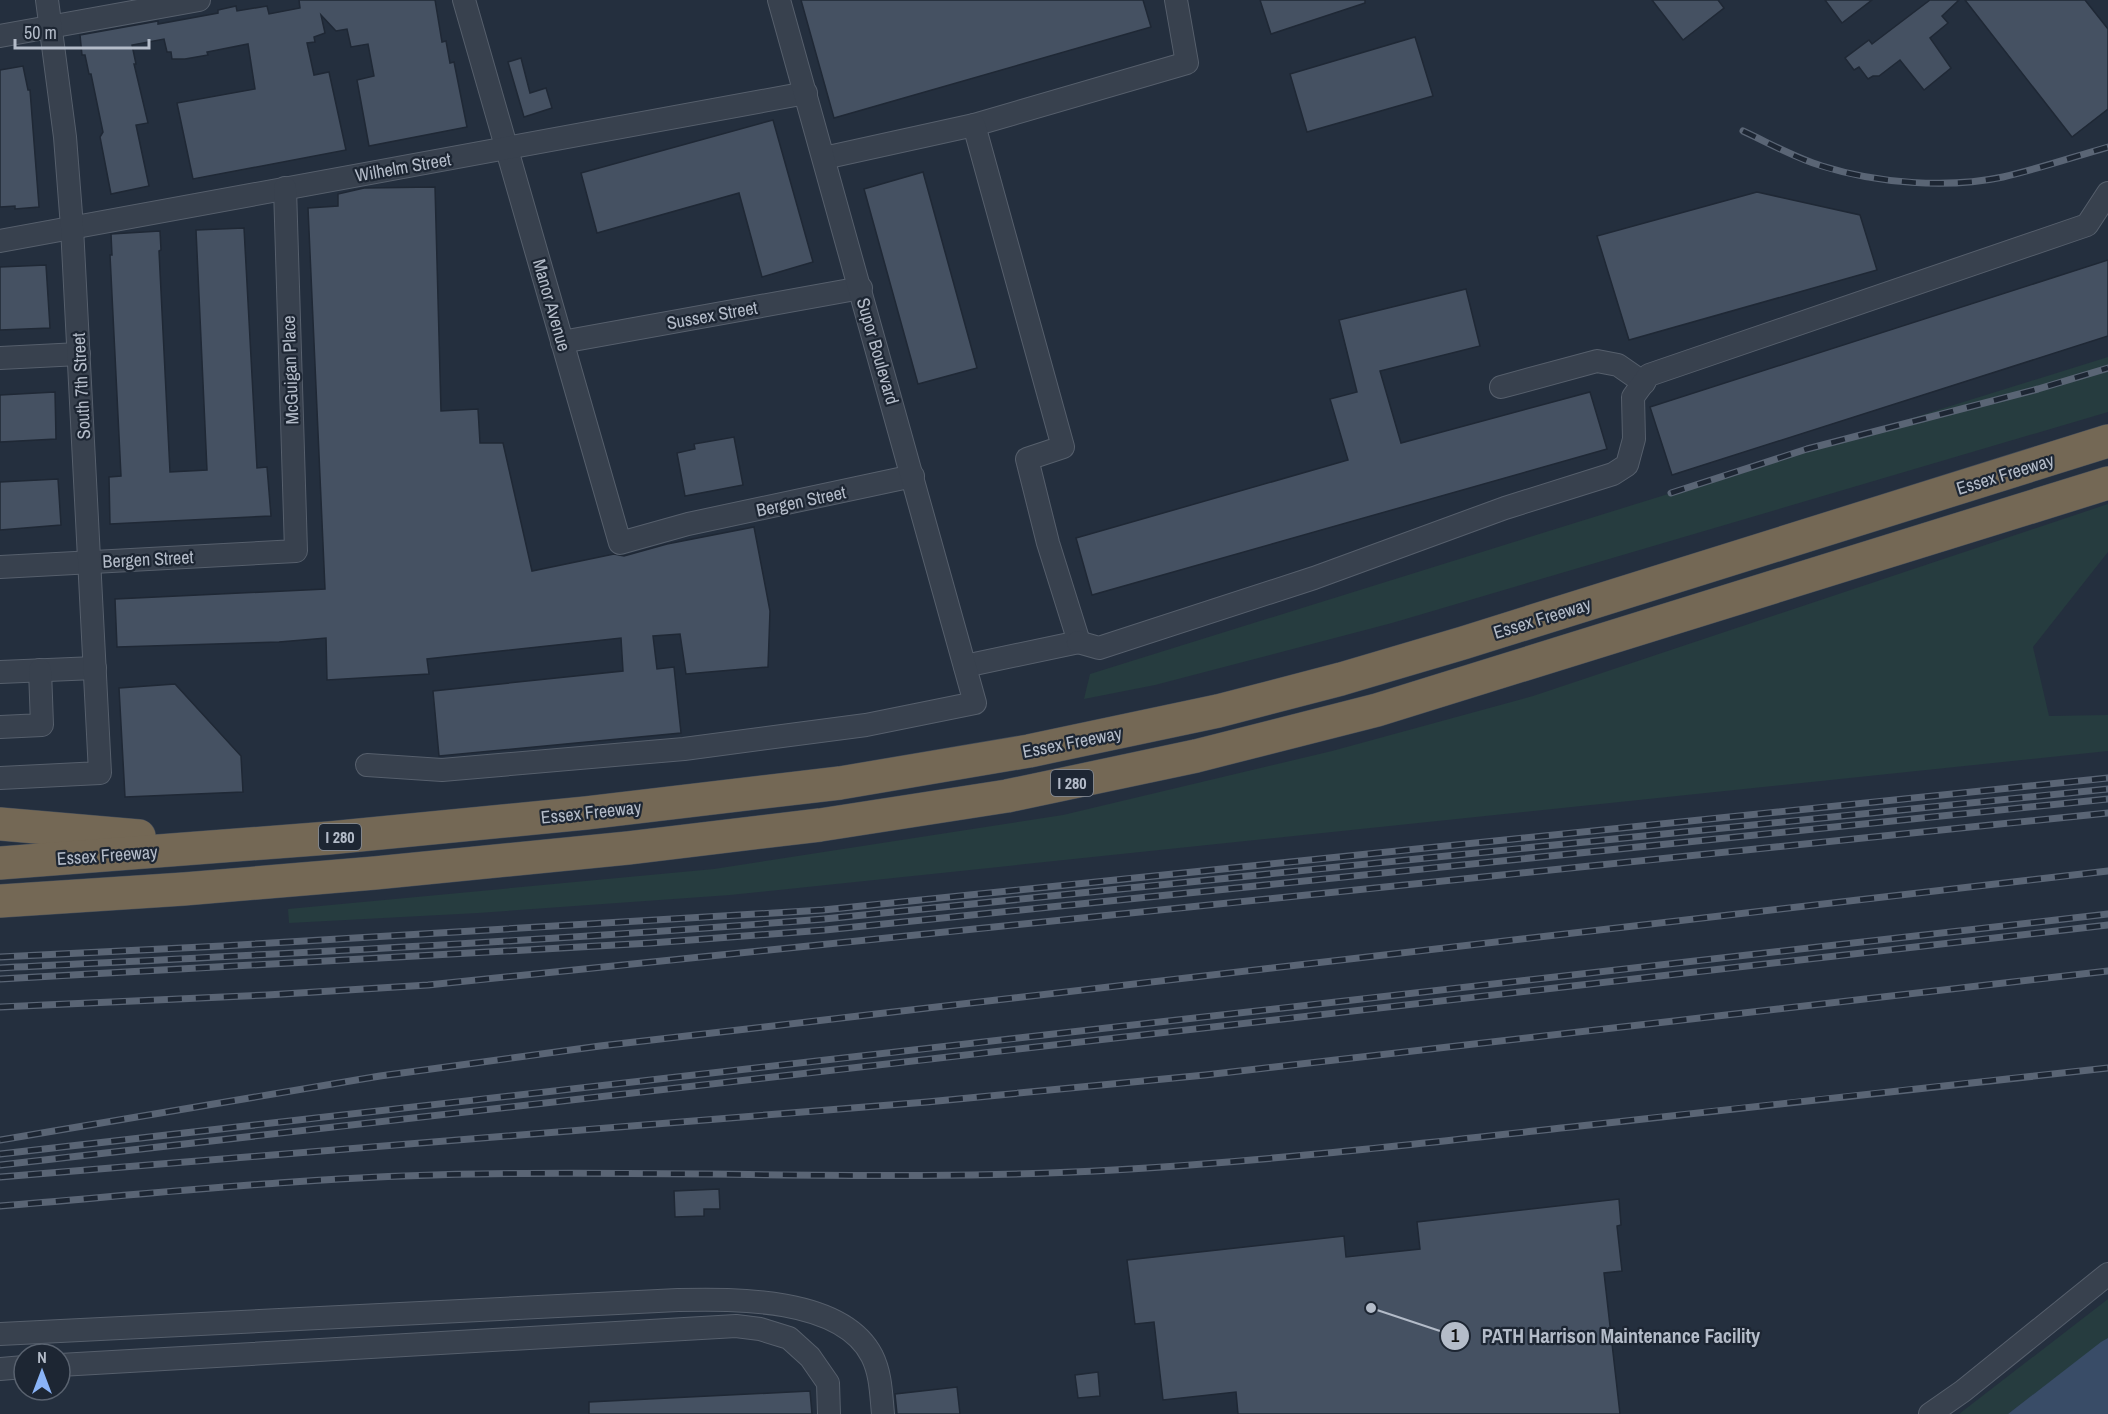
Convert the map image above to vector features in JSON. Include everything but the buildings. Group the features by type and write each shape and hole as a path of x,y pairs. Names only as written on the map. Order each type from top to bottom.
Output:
{"highway":[{"name":"Essex Freeway","path":"0,863 458,827 778,791 945,766 1093,738 1218,711 1402,661 2108,441"},
{"name":"I 280","path":"0,901 386,873 681,842 861,819 1028,792 1196,756 1377,710 2108,483"},
{"path":"0,824 136,835 191,849"}],"street":[{"name":"South 7th Street","path":"0,778 100,773 72,227 65,137 47,0"},
{"path":"0,36 199,0"},
{"name":"Manor Avenue","path":"464,0 620,543 688,524"},
{"name":"Supor Boulevard","path":"367,765 442,770 684,749 866,725 975,703 779,0"},
{"path":"824,158 974,125 1187,63 1176,0"},
{"name":"Wilhelm Street","path":"0,241 806,93"},
{"path":"974,125 1063,447 1027,459 1048,543 1080,642 1078,642"},
{"name":"McGuigan Place","path":"285,188 296,551"},
{"path":"965,666 1078,642 1100,648 1314,578 1505,508 1613,474 1627,465 1634,438 1633,397 1649,375 2087,225 2108,193"},
{"name":"Sussex Street","path":"562,342 861,288"},
{"path":"0,358 79,354"},
{"path":"1501,387 1597,361 1618,365 1644,383"},
{"name":"Bergen Street","path":"688,524 913,476"},
{"name":"Bergen Street","path":"0,567 296,551"},
{"path":"0,672 95,668"},
{"path":"0,727 42,725 40,670"},
{"path":"1930,1414 1963,1391 2108,1274"},
{"path":"0,1334 678,1300 710,1299 752,1302 801,1310 832,1320 855,1334 869,1352 876,1367 883,1414"},
{"path":"72,1364 736,1326 760,1329 789,1338 810,1357 828,1383 829,1414"}],"green space":[{"path":"2108,357 2108,412 1392,623 1155,685 1084,699 1090,674"},
{"path":"2108,504 2108,552 2033,647 2049,716 2108,715 2108,751 730,895 478,913 289,923 288,909 714,869 1063,815 1332,751 1533,696"},
{"path":"2108,1299 2108,1338 2008,1414 1959,1414"}],"water":[{"path":"2108,1338 2108,1414 2008,1414 2101,1342"}],"railway":[{"path":"1743,131 1812,163 1865,177 1912,182 1981,181 2042,167 2108,147"},
{"path":"1671,493 1807,449 2038,389 2108,368"},
{"path":"0,957 823,910 2108,778"},
{"path":"0,968 515,940 824,919 2108,789"},
{"path":"0,979 651,943 825,930 2108,799"},
{"path":"0,1007 428,985 2108,813"},
{"path":"0,1140 380,1076 600,1046 2108,871"},
{"path":"0,1154 2108,914"},
{"path":"0,1165 2108,925"},
{"path":"0,1177 927,1102 1205,1075 2108,971"},
{"path":"0,1206 238,1186 417,1175 557,1173 955,1175 1114,1170 1289,1157 1406,1145 2108,1068"}],"place":[{"name":"PATH Harrison Maintenance Facility","path":"1371,1308"}]}
